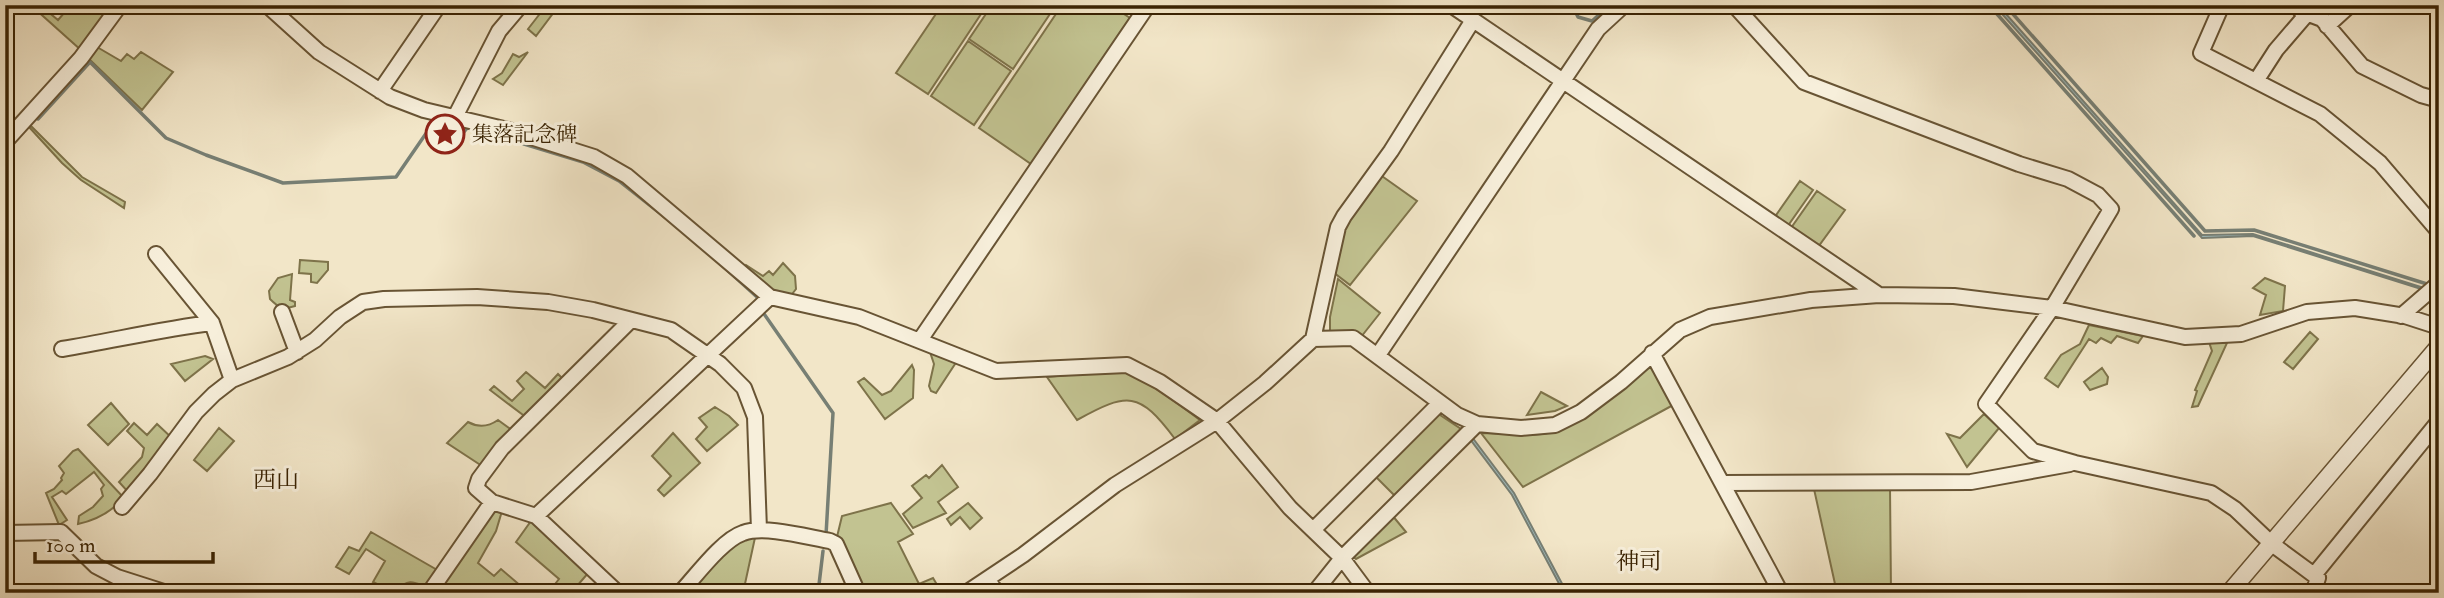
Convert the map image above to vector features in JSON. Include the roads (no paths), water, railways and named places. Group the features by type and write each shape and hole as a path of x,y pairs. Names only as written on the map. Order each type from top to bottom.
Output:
{"street":[{"path":"5,142 82,58 120,5"},
{"path":"267,5 319,52 380,91 424,110 512,131 594,156 627,176 770,297 859,317 996,371 1127,365 1160,382 1217,421 1290,508 1342,558 1368,593"},
{"path":"380,91 439,5"},
{"path":"455,117 499,31 521,5"},
{"path":"920,340 1148,5"},
{"path":"1451,5 1879,295"},
{"path":"1378,355 1598,29 1624,5"},
{"path":"1734,5 1804,82 2068,180 2098,195 2111,209 2052,308 1986,404 2034,451 2075,463 2211,493 2235,509 2272,544 2318,578 2313,593"},
{"path":"2222,5 2200,53 2320,114 2380,163 2439,232"},
{"path":"2327,26 2350,5"},
{"path":"2256,82 2301,9 2322,19 2362,66 2421,95 2439,100"},
{"path":"966,593 988,580 1115,485 1217,421 1265,383 1313,338 1338,227 1343,216 1391,151 1473,20"},
{"path":"156,254 212,323 232,380"},
{"path":"2401,316 2439,283"},
{"path":"1313,338 1353,338 1439,404 1477,424 1521,428 1555,425 1581,412 1621,382 1680,330 1710,317 1811,300 1879,295 1954,296 2052,308 2186,337 2241,334 2308,312 2355,308 2401,316 2439,327"},
{"path":"122,507 196,412 232,380 297,352 363,302 477,297 548,302 593,310 671,330 707,354 744,388 755,417 759,530"},
{"path":"536,516 770,297"},
{"path":"282,312 297,352"},
{"path":"618,593 536,516 492,502 476,488 479,479 502,448 631,320"},
{"path":"62,349 141,333 212,323"},
{"path":"2229,593 2439,346"},
{"path":"1652,353 1781,593"},
{"path":"1313,530 1439,404"},
{"path":"2314,575 2439,421"},
{"path":"1314,593 1342,558 1477,424"},
{"path":"1723,483 1971,482 2075,463"},
{"path":"429,593 492,502"},
{"path":"680,593 726,544 742,533 759,530 836,544 858,593"},
{"path":"5,533 61,533 96,566 117,577 167,593"},
{"path":"988,580 997,593"}],"water":[{"path":"1994,5 1998,5 2202,235 2253,234 2424,290 2253,236 2202,238"},
{"path":"1472,437 1514,493 1567,593 1564,593 1512,495 1470,439"}],"waterway":[{"path":"1572,5 1578,17 1592,21 1610,5"},
{"path":"1989,5 2194,236"},
{"path":"2005,5 2205,231 2254,230 2427,284"},
{"path":"38,119 90,62 166,138 283,183 396,177 427,132 455,143 468,127 583,162 619,181 676,226"},
{"path":"714,258 757,297"},
{"path":"762,311 833,413 826,535"},
{"path":"818,593 823,551"}],"place":[{"name":"集落記念碑","path":"445,134"}],"district":[{"name":"西山","path":"276,479"},
{"name":"神司","path":"1639,561"}]}
